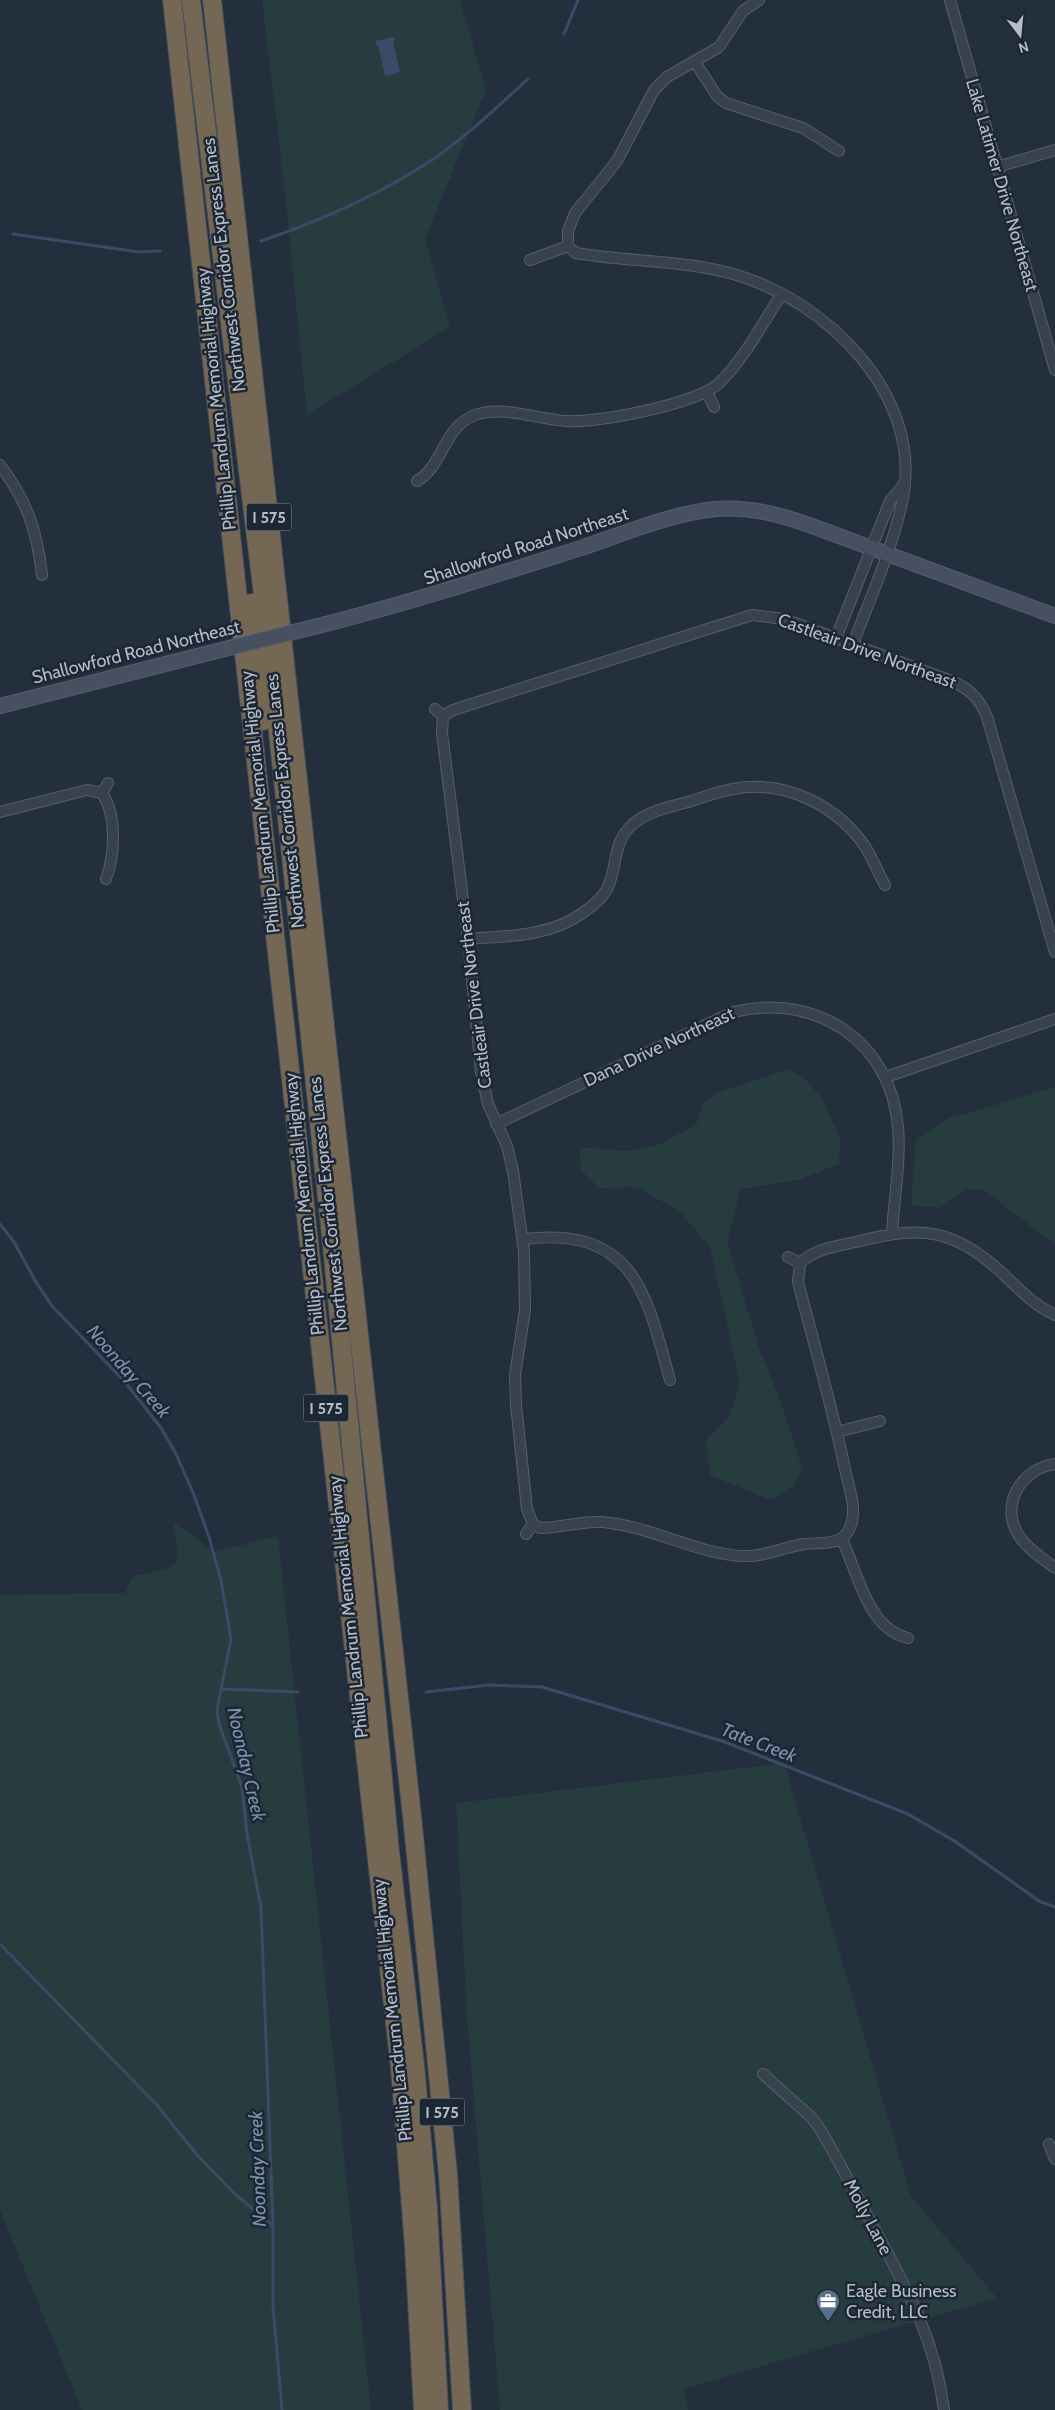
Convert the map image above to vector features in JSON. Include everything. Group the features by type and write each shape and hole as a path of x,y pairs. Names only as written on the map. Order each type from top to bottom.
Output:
{"highway":[{"name":"Phillip Landrum Memorial Highway","path":"172,0 400,2068 414,2246 424,2410"},
{"name":"Northwest Corridor Express Lanes","path":"192,0 267,628 334,1264 389,1842 415,2065 426,2189 438,2410"},
{"name":"I 575","path":"212,0 411,1806 448,2174 462,2410"},
{"path":"213,183 234,445 260,685 278,961"}],"street":[{"path":"759,0 743,11 718,47 667,77 654,90 617,161 575,213 568,231 568,246 576,253 720,271 750,280 781,295 833,328 856,351 872,371 892,408 900,430 905,454 904,484 903,496 886,554 852,644"},
{"name":"Lake Latimer Drive Northeast","path":"950,0 1055,370"},
{"path":"695,62 717,96 726,103 796,125 814,134 839,151"},
{"path":"997,166 1055,150"},
{"path":"530,260 568,246"},
{"path":"416,481 432,470 452,432 467,419 484,412 499,412 565,421 595,421 690,399 707,392 724,378 781,295"},
{"path":"707,392 714,407"},
{"path":"0,465 18,488 25,503 36,536 42,575"},
{"path":"836,638 890,501 904,484"},
{"name":"Shallowford Road Northeast","path":"0,706 398,606 674,518 715,509 739,508 780,515 1055,616"},
{"name":"Castleair Drive Northeast","path":"532,1524 527,1509 516,1405 515,1375 525,1310 523,1239 513,1171 507,1146 496,1124 480,1072 468,939 439,712 453,710 752,615 784,619 965,687 982,706 1055,952"},
{"path":"102,793 108,783"},
{"path":"468,939 539,932 567,922 590,907 607,889 620,839 640,818 739,788 762,787 781,789 801,795 831,811 850,829 866,849 884,885"},
{"path":"0,812 87,790 102,793"},
{"path":"102,793 110,810 114,853 106,879"},
{"name":"Dana Drive Northeast","path":"496,1124 733,1012 753,1007 787,1007 805,1010 831,1022 859,1042 886,1077 895,1105 898,1128 892,1233"},
{"path":"886,1077 1055,1019"},
{"path":"800,1263 815,1253 892,1233 922,1232 955,1240 985,1258 1032,1301 1055,1315"},
{"path":"523,1239 554,1238 588,1244 611,1254 622,1264 642,1290 650,1307 670,1380"},
{"path":"788,1257 800,1263"},
{"path":"526,1534 532,1524 540,1528 549,1528 601,1522 620,1525 721,1553 744,1556 755,1556 804,1544 834,1543 842,1540 851,1527 853,1515 837,1432 798,1282 800,1263"},
{"path":"837,1432 880,1422"},
{"path":"1055,1464 1038,1469 1021,1482 1012,1503 1012,1516 1018,1536 1055,1568"},
{"path":"842,1540 864,1592 879,1621 899,1636 908,1638"},
{"name":"Molly Lane","path":"763,2074 812,2118 820,2129 901,2278 924,2324 932,2349 944,2410"},
{"path":"1049,2144 1055,2158"}],"green space":[{"path":"262,0 460,0 486,90 425,239 450,327 307,415 285,193"},
{"path":"788,1069 804,1078 822,1098 840,1138 839,1164 798,1180 741,1189 727,1242 760,1351 777,1391 802,1467 794,1487 771,1500 710,1475 706,1439 729,1416 740,1383 710,1247 679,1211 637,1187 599,1188 581,1170 579,1147 624,1151 658,1145 696,1125 703,1104 716,1093"},
{"path":"1055,1087 1055,1245 984,1190 966,1190 940,1208 911,1205 916,1139 947,1119"},
{"path":"173,1521 214,1552 278,1536 371,2410 82,2410 0,2210 0,1595 125,1593 133,1576 166,1569 176,1563 178,1551"},
{"path":"784,1763 911,2196 997,2298 683,2389 688,2410 500,2410 467,2019 456,1803"}],"water":[{"path":"394,37 395,40 393,41 400,72 385,76 378,45 376,45 375,41"}],"waterway":[{"path":"564,34 578,0"},
{"path":"261,241 349,206 412,173 457,142 528,79"},
{"path":"13,234 139,252 160,251"},
{"name":"Noonday Creek","path":"0,1224 14,1242 36,1282 52,1306 125,1382 161,1428 176,1454 194,1495 209,1537 221,1580 231,1639 217,1710 219,1724 242,1787 247,1834 261,1908 273,2225 273,2306 282,2410"},
{"name":"Tate Creek","path":"426,1692 489,1685 542,1687 722,1741 908,1814 956,1842 1039,1901 1055,1907"},
{"name":"Tate Creek","path":"222,1689 298,1692"},
{"path":"0,1944 156,2104 199,2157 235,2194 272,2225"}],"place":[{"name":"Eagle Business Credit, LLC","path":"828,2322"}]}
